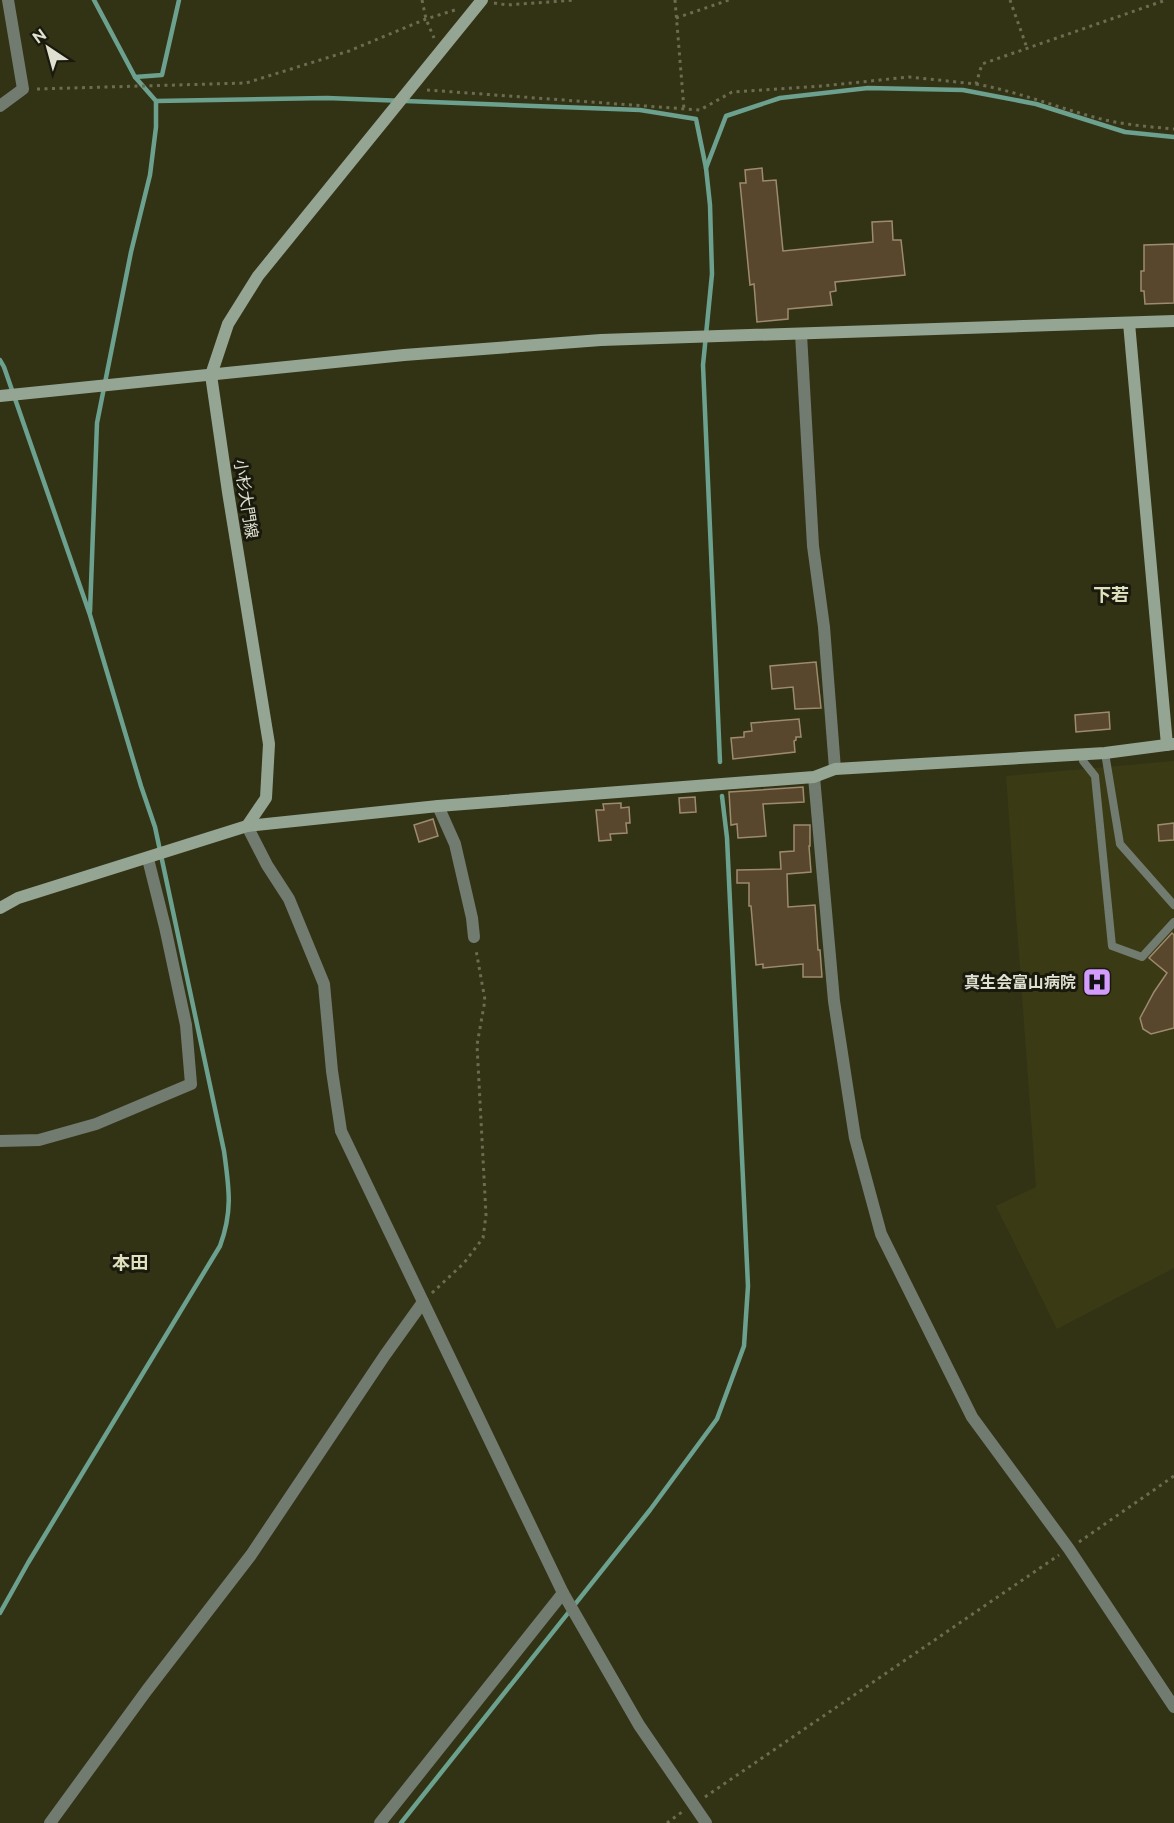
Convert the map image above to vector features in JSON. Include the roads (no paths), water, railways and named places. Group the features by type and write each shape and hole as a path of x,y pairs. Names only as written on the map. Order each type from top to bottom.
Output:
{"street":[{"path":"0,106 23,89 8,0"},
{"name":"小杉大門線","path":"247,826 266,798 270,744 211,375 228,324 258,276 411,89 439,51 484,1"},
{"path":"0,396 404,355 601,340 1174,321"},
{"path":"0,908 18,898 247,826 438,806 814,777 835,769 1105,753 1170,745 1129,323"},
{"path":"801,334 813,546 824,627 835,769"},
{"path":"814,777 834,1001 855,1138 881,1234 972,1417 1069,1549 1174,1707"},
{"path":"438,806 455,844 474,937"},
{"path":"247,826 267,866 288,899 324,984 332,1071 341,1131 563,1593 639,1725 706,1823"},
{"path":"0,1141 39,1140 96,1124 191,1084 186,1025 148,859"},
{"path":"50,1823 147,1690 250,1555 423,1302"},
{"path":"380,1823 563,1593"}],"lane":[{"path":"1105,753 1119,844 1174,905"},
{"path":"1083,754 1083,761 1095,776 1112,946 1142,957 1174,922"}],"waterway":[{"path":"90,612 97,423 131,252 150,175 156,127 156,101 135,77 94,0"},
{"path":"135,77 162,75 179,0"},
{"path":"706,168 726,116 780,98 868,88 963,90 1036,104 1125,132 1174,137"},
{"path":"156,101 327,98 640,110 696,119 706,168 710,205 712,274 703,365 720,762"},
{"path":"0,360 90,615 155,827 224,1151 229,1199 227,1222 220,1246 0,1613"},
{"path":"401,1823 650,1510 717,1419 744,1346 748,1286 727,838 722,796"}],"place":[{"name":"真生会富山病院","path":"1097,982"}],"district":[{"name":"下若","path":"1111,594"},
{"name":"本田","path":"130,1262"}]}
